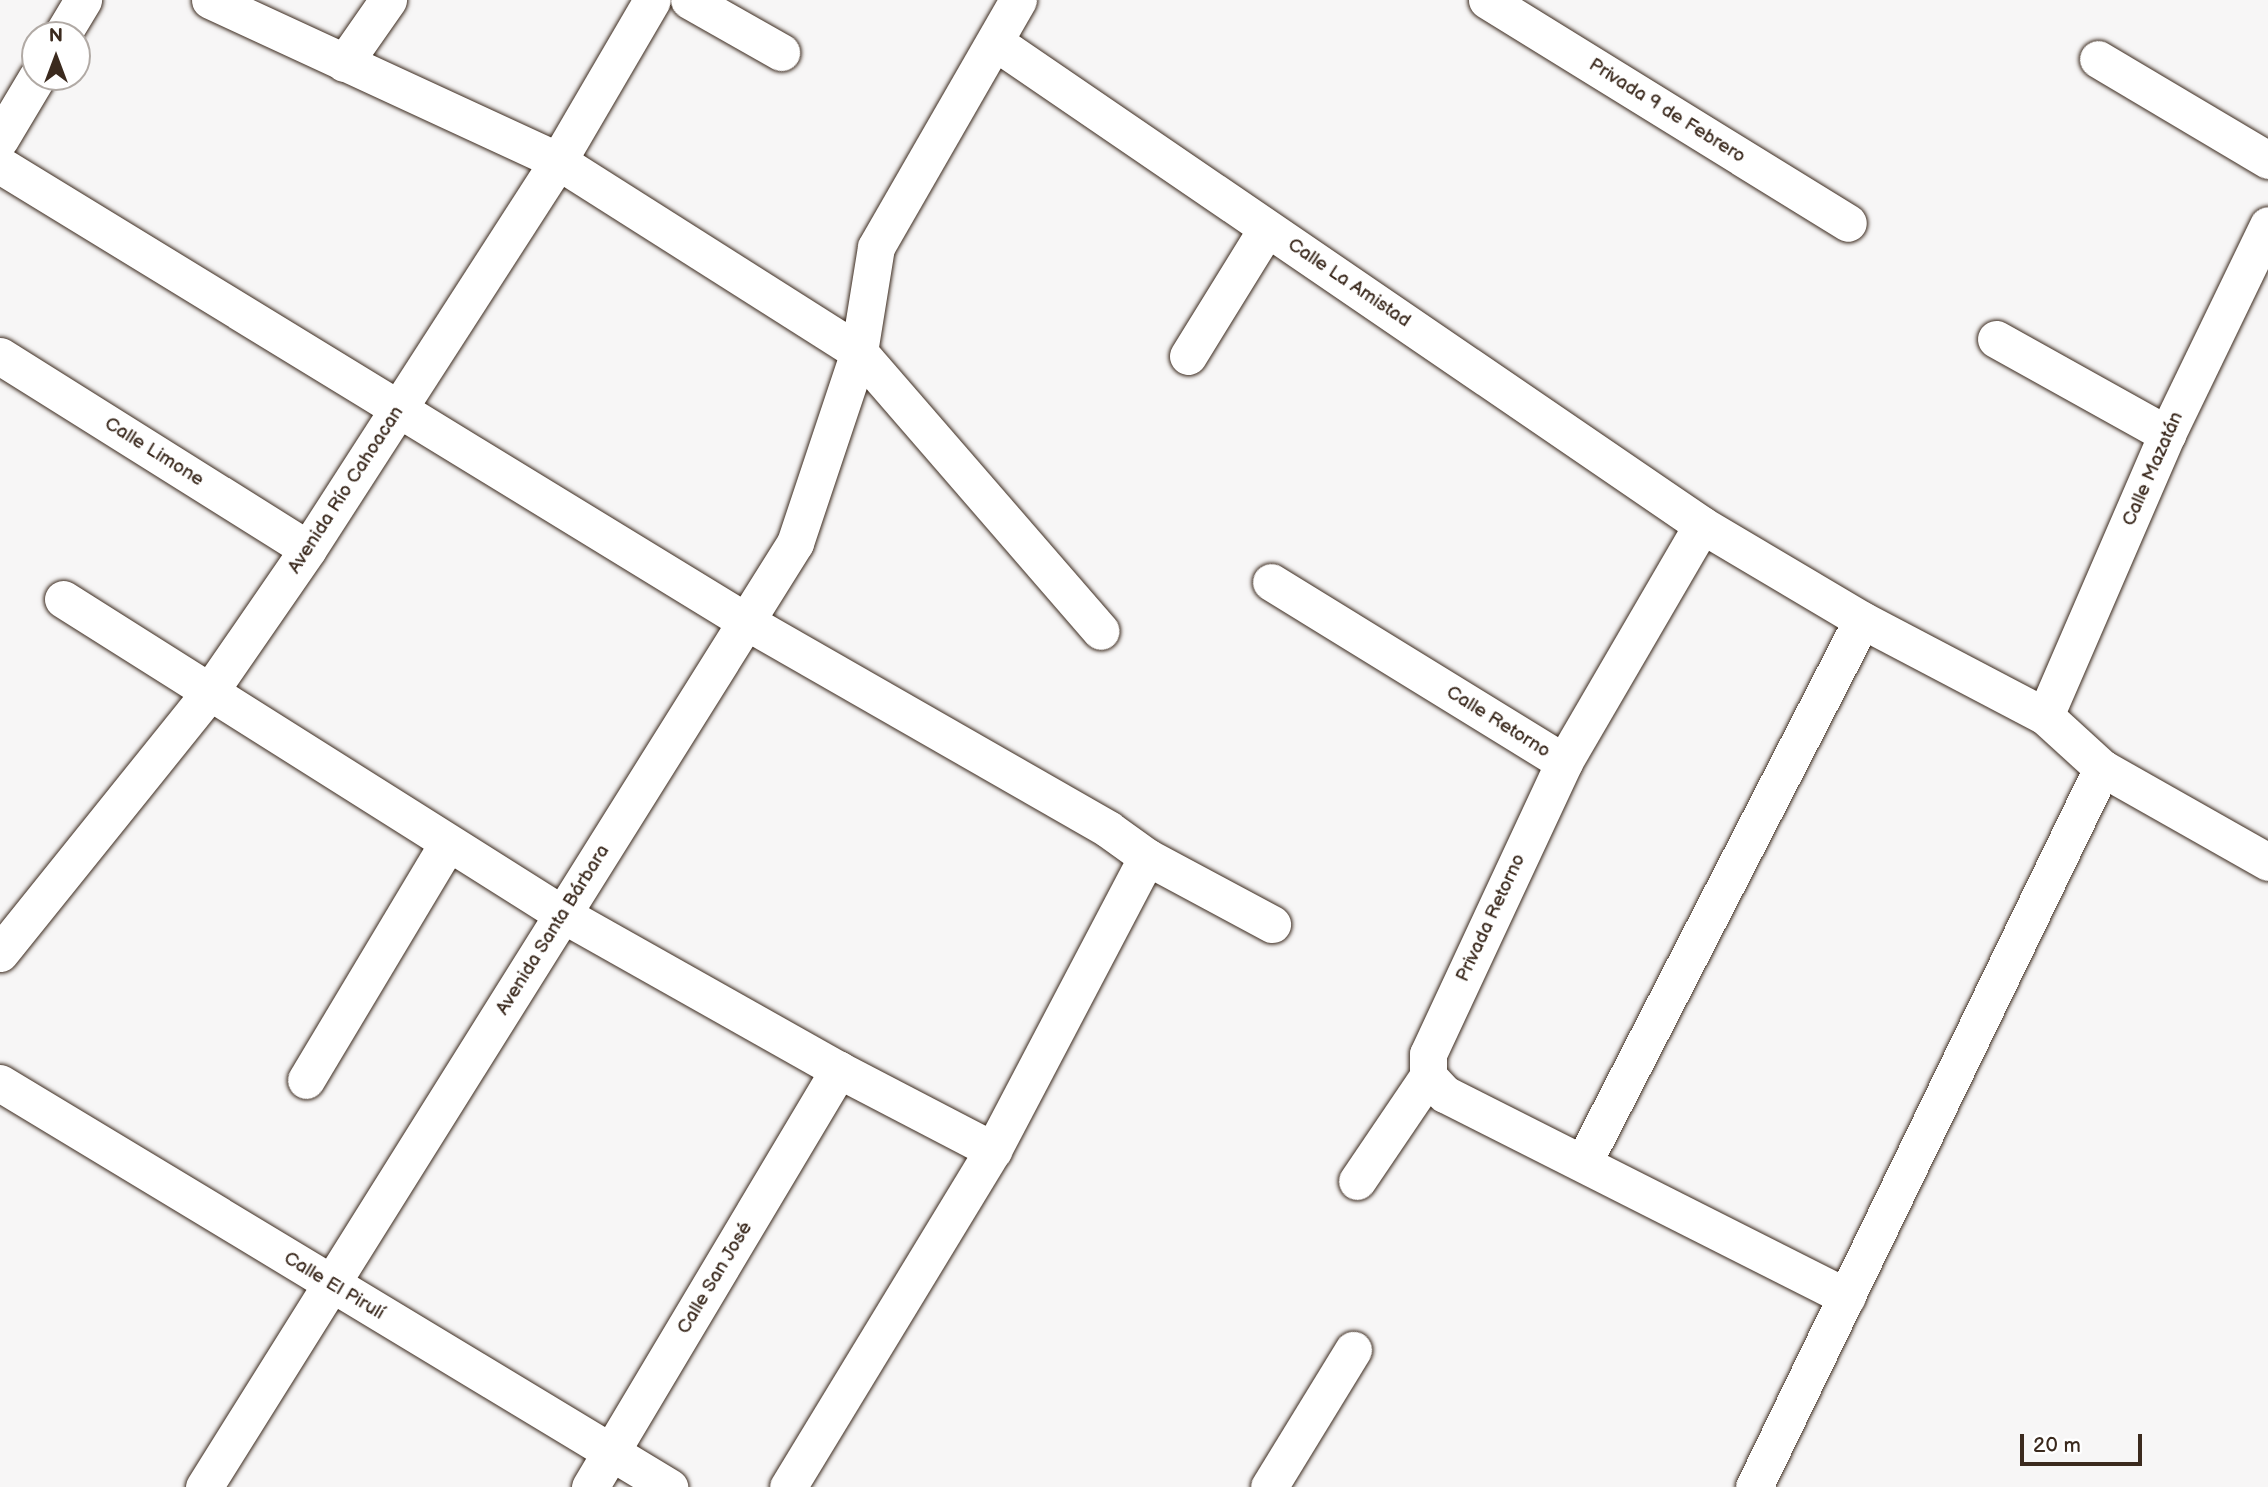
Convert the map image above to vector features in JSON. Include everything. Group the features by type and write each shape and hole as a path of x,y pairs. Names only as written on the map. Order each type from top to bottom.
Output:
{"street":[{"path":"70,21 83,0"},
{"path":"210,0 558,161 859,352 1101,631"},
{"path":"344,63 388,0"},
{"name":"Avenida Río Cahoacan","path":"0,953 208,694 308,549 558,161 652,0"},
{"path":"690,0 781,52"},
{"name":"Avenida Santa Bárbara","path":"204,1487 747,622 794,542 859,352 876,247 1018,0"},
{"name":"Privada 9 de Febrero","path":"1487,0 1848,223"},
{"name":"Calle La Amistad","path":"995,42 1702,525 1862,620 2045,716 2102,768 2268,862"},
{"path":"2098,58 2268,160"},
{"path":"0,139 29,91"},
{"path":"0,165 398,411 747,622 1108,828 1147,857 1272,924"},
{"name":"Calle Mazatán","path":"2045,716 2167,434 2268,225"},
{"path":"1188,356 1267,228"},
{"path":"1996,339 2167,434"},
{"name":"Calle Limone","path":"0,356 308,549"},
{"name":"Calle Retorno","path":"1270,582 1564,762 1702,525"},
{"path":"63,599 208,694 562,914 839,1070 993,1150"},
{"path":"1583,1163 1862,620"},
{"name":"Privada Retorno","path":"1428,1076 1428,1054 1564,762"},
{"path":"1754,1487 2102,768"},
{"path":"306,1080 448,843"},
{"path":"788,1487 993,1150 1147,857"},
{"name":"Calle San José","path":"590,1487 839,1070"},
{"path":"1357,1181 1428,1076 1445,1094 1847,1297"},
{"name":"Calle El Pirulí","path":"0,1083 669,1487"},
{"path":"1269,1487 1353,1350"}]}
